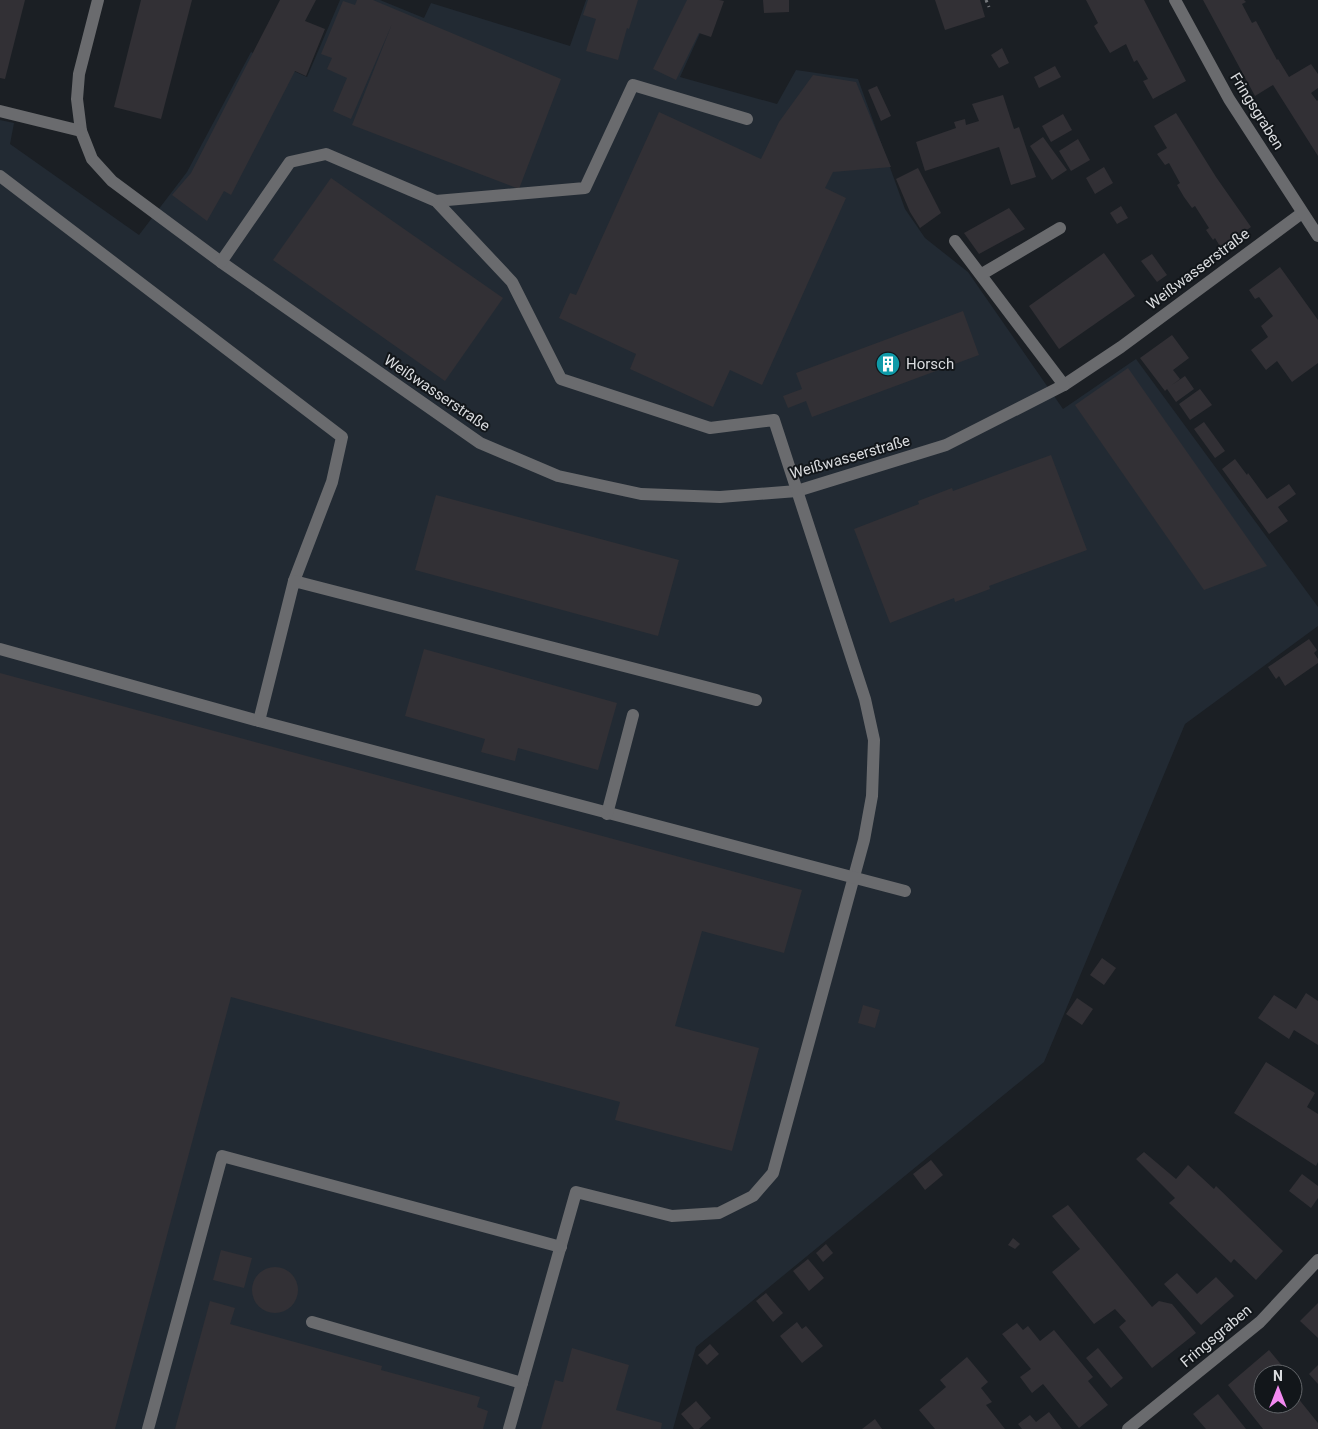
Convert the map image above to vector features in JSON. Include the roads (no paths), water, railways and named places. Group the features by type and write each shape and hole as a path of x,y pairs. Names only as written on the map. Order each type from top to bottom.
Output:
{"street":[{"name":"Weißwasserstraße","path":"98,0 79,74 77,99 80,131 92,159 112,181 221,262 480,443 558,476 641,494 720,497 798,491 946,445 1064,385 1121,347 1302,213"},
{"name":"Fringsgraben","path":"1175,0 1229,99 1318,236"},
{"path":"436,201 585,188 632,85 747,119"},
{"path":"0,111 80,131"},
{"path":"221,262 290,162 326,154 436,201 512,282 561,379 710,428 774,420 865,699 874,740 872,796 864,840 773,1173 753,1196 719,1213 672,1216 576,1192 509,1429"},
{"path":"0,176 342,436 332,482 294,581 259,721"},
{"path":"982,274 1060,228"},
{"path":"955,241 982,274 1064,385"},
{"path":"294,581 756,700"},
{"path":"0,649 259,721 905,891"},
{"path":"607,814 633,715"},
{"path":"148,1429 222,1156 561,1248"},
{"name":"Fringsgraben","path":"1128,1429 1260,1322 1318,1260"},
{"path":"312,1322 522,1383"}],"place":[{"name":"Horsch","path":"888,364"}]}
